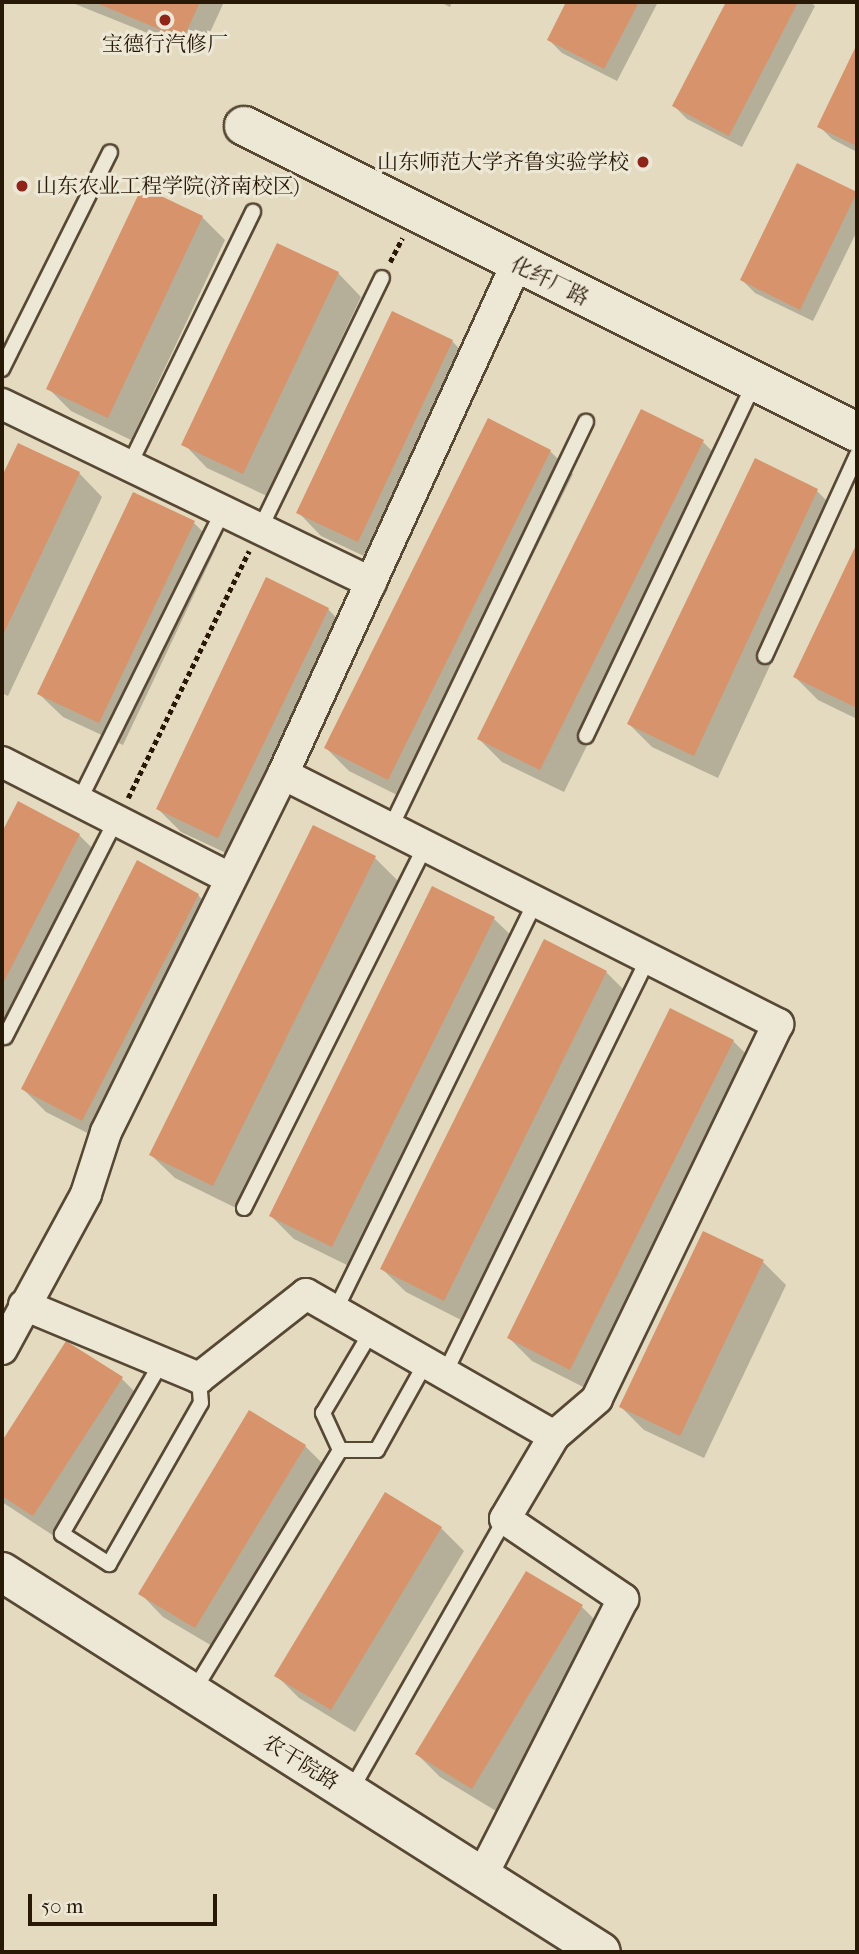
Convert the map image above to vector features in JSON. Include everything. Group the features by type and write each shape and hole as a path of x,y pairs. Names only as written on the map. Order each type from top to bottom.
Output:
{"street":[{"name":"化纤厂路","path":"244,126 516,265 857,432"},
{"path":"2,1349 86,1194 106,1132 228,877 283,774 516,265"},
{"path":"4,412 130,466 371,582"},
{"path":"2,762 228,877"},
{"path":"283,774 778,1024 597,1399 554,1436 505,1519 623,1598 482,1877"},
{"path":"24,1305 199,1378 306,1294 434,1370 554,1436"},
{"name":"农干院路","path":"2,1572 482,1877 578,1946"}],"lane":[{"path":"2,369 110,152"},
{"path":"130,466 253,212"},
{"path":"260,529 382,278"},
{"path":"586,736 755,382"},
{"path":"390,829 586,422"},
{"path":"765,656 857,455"},
{"path":"79,801 223,511"},
{"path":"5,1037 116,820"},
{"path":"244,1208 425,846"},
{"path":"335,1311 535,901"},
{"path":"340,1450 377,1450 434,1370 648,959"},
{"path":"340,1450 323,1413 371,1332"},
{"path":"161,1363 62,1534 109,1564 201,1402 199,1378"},
{"path":"192,1693 340,1450"},
{"path":"350,1793 505,1519"}],"path":[{"path":"382,278 414,213"},
{"path":"116,820 260,529"}],"building":[{"name":"宝德行汽修厂","path":"94,2 200,2 183,39"},
{"path":"566,2 639,2 604,69 547,40"},
{"path":"726,2 798,2 729,136 672,106"},
{"path":"857,44 857,146 817,127"},
{"path":"797,163 857,192 800,310 740,280"},
{"path":"142,187 203,216 108,418 46,389"},
{"path":"277,243 339,272 243,474 181,445"},
{"path":"392,311 453,340 358,542 296,513"},
{"path":"641,409 704,440 540,770 477,739"},
{"path":"488,418 551,450 388,780 324,748"},
{"path":"18,443 80,472 2,637 2,476"},
{"path":"755,458 818,489 694,756 627,724"},
{"path":"133,492 195,521 99,723 37,694"},
{"path":"857,543 857,708 793,677"},
{"path":"266,577 329,608 218,838 156,809"},
{"path":"18,801 80,834 2,985 2,832"},
{"path":"313,825 376,856 213,1186 149,1155"},
{"path":"137,860 199,894 82,1121 21,1089"},
{"path":"432,886 495,917 332,1247 269,1216"},
{"path":"544,939 607,971 444,1301 380,1269"},
{"path":"670,1008 734,1040 570,1370 507,1338"},
{"path":"703,1231 764,1260 680,1436 619,1407"},
{"path":"66,1341 123,1377 33,1516 2,1496 2,1441"},
{"path":"249,1410 306,1445 195,1628 138,1594"},
{"path":"385,1492 442,1527 331,1710 274,1676"},
{"path":"526,1571 583,1605 472,1789 415,1754"}],"place":[{"name":"宝德行汽修厂","path":"165,20"},
{"name":"山东师范大学齐鲁实验学校","path":"643,162"},
{"name":"山东农业工程学院(济南校区)","path":"22,186"}]}
